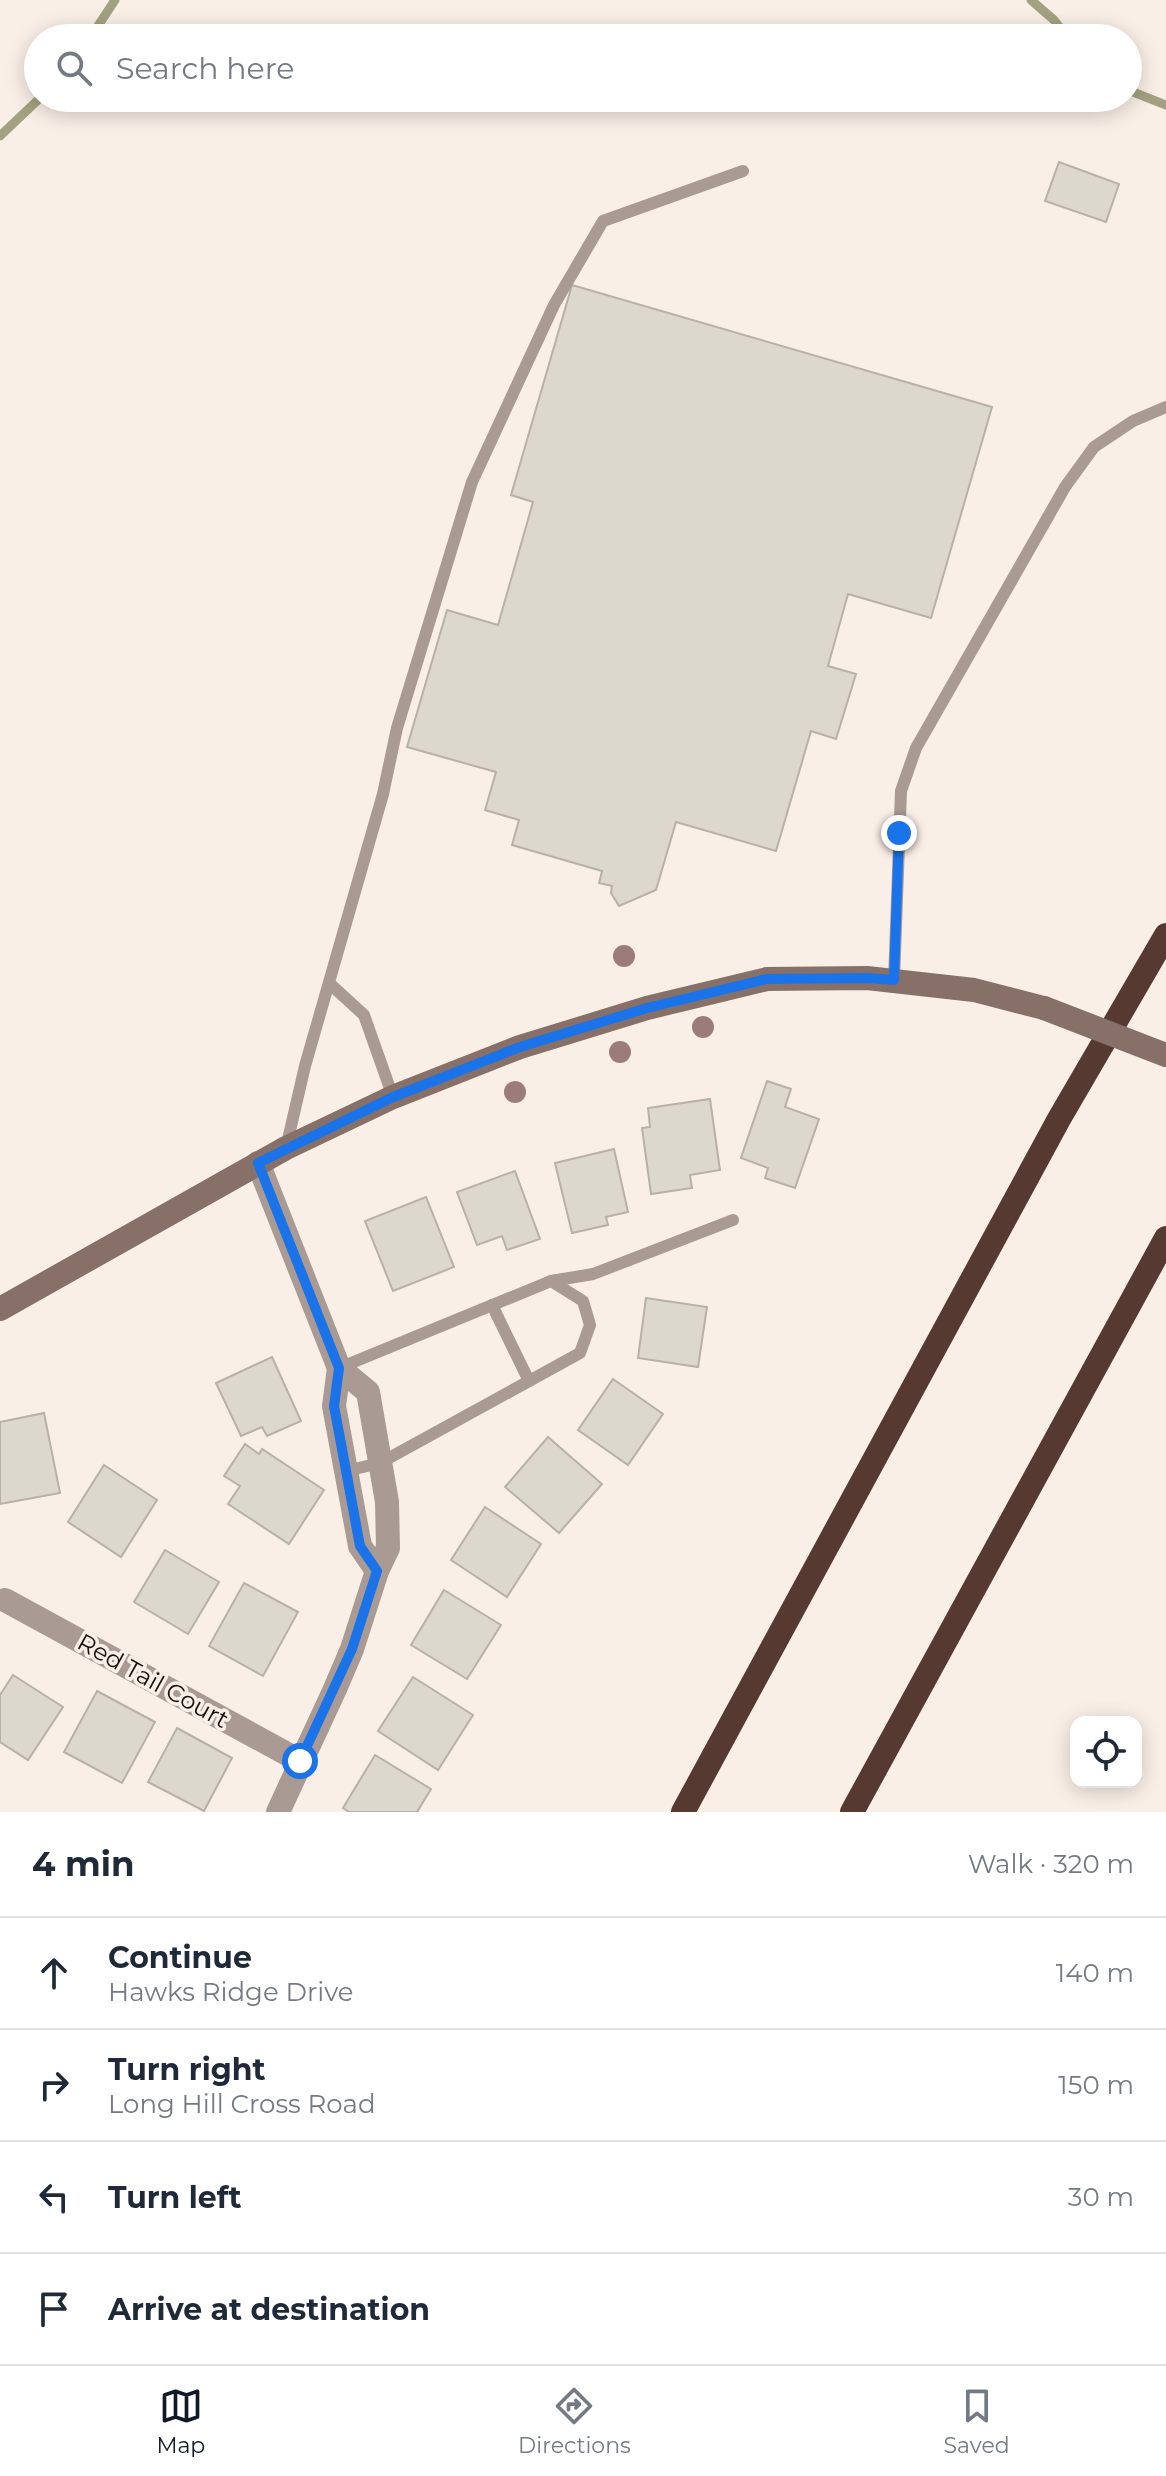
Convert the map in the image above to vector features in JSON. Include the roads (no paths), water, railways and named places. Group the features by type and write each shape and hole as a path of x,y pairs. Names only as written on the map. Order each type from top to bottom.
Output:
{"highway":[{"path":"683,1812 1059,1119 1166,935"},
{"path":"852,1812 1166,1238"}],"street":[{"path":"0,1309 258,1163 393,1097 520,1047 647,1008 767,979 867,978 974,990 1044,1008 1166,1055"},
{"path":"258,1163 339,1368 368,1392 387,1502 388,1548 377,1571 352,1649 278,1812"},
{"path":"339,1368 334,1406 360,1546 377,1571"},
{"name":"Red Tail Court","path":"5,1600 300,1761"}],"lane":[{"path":"286,1148 383,794 397,728 472,482 554,305 603,221 743,171"},
{"path":"894,980 901,791 916,748 1039,530 1079,467 1094,447 1133,421 1166,407"},
{"path":"329,983 364,1015 393,1097"},
{"path":"339,1368 551,1281 593,1274 733,1220"},
{"path":"346,1471 380,1463 580,1353 590,1325 583,1301 551,1281"},
{"path":"492,1305 529,1381"}],"waterway":[{"path":"99,24 115,0"},
{"path":"1031,0 1057,24"},
{"path":"1142,96 1166,105"},
{"path":"0,136 25,112"}]}
